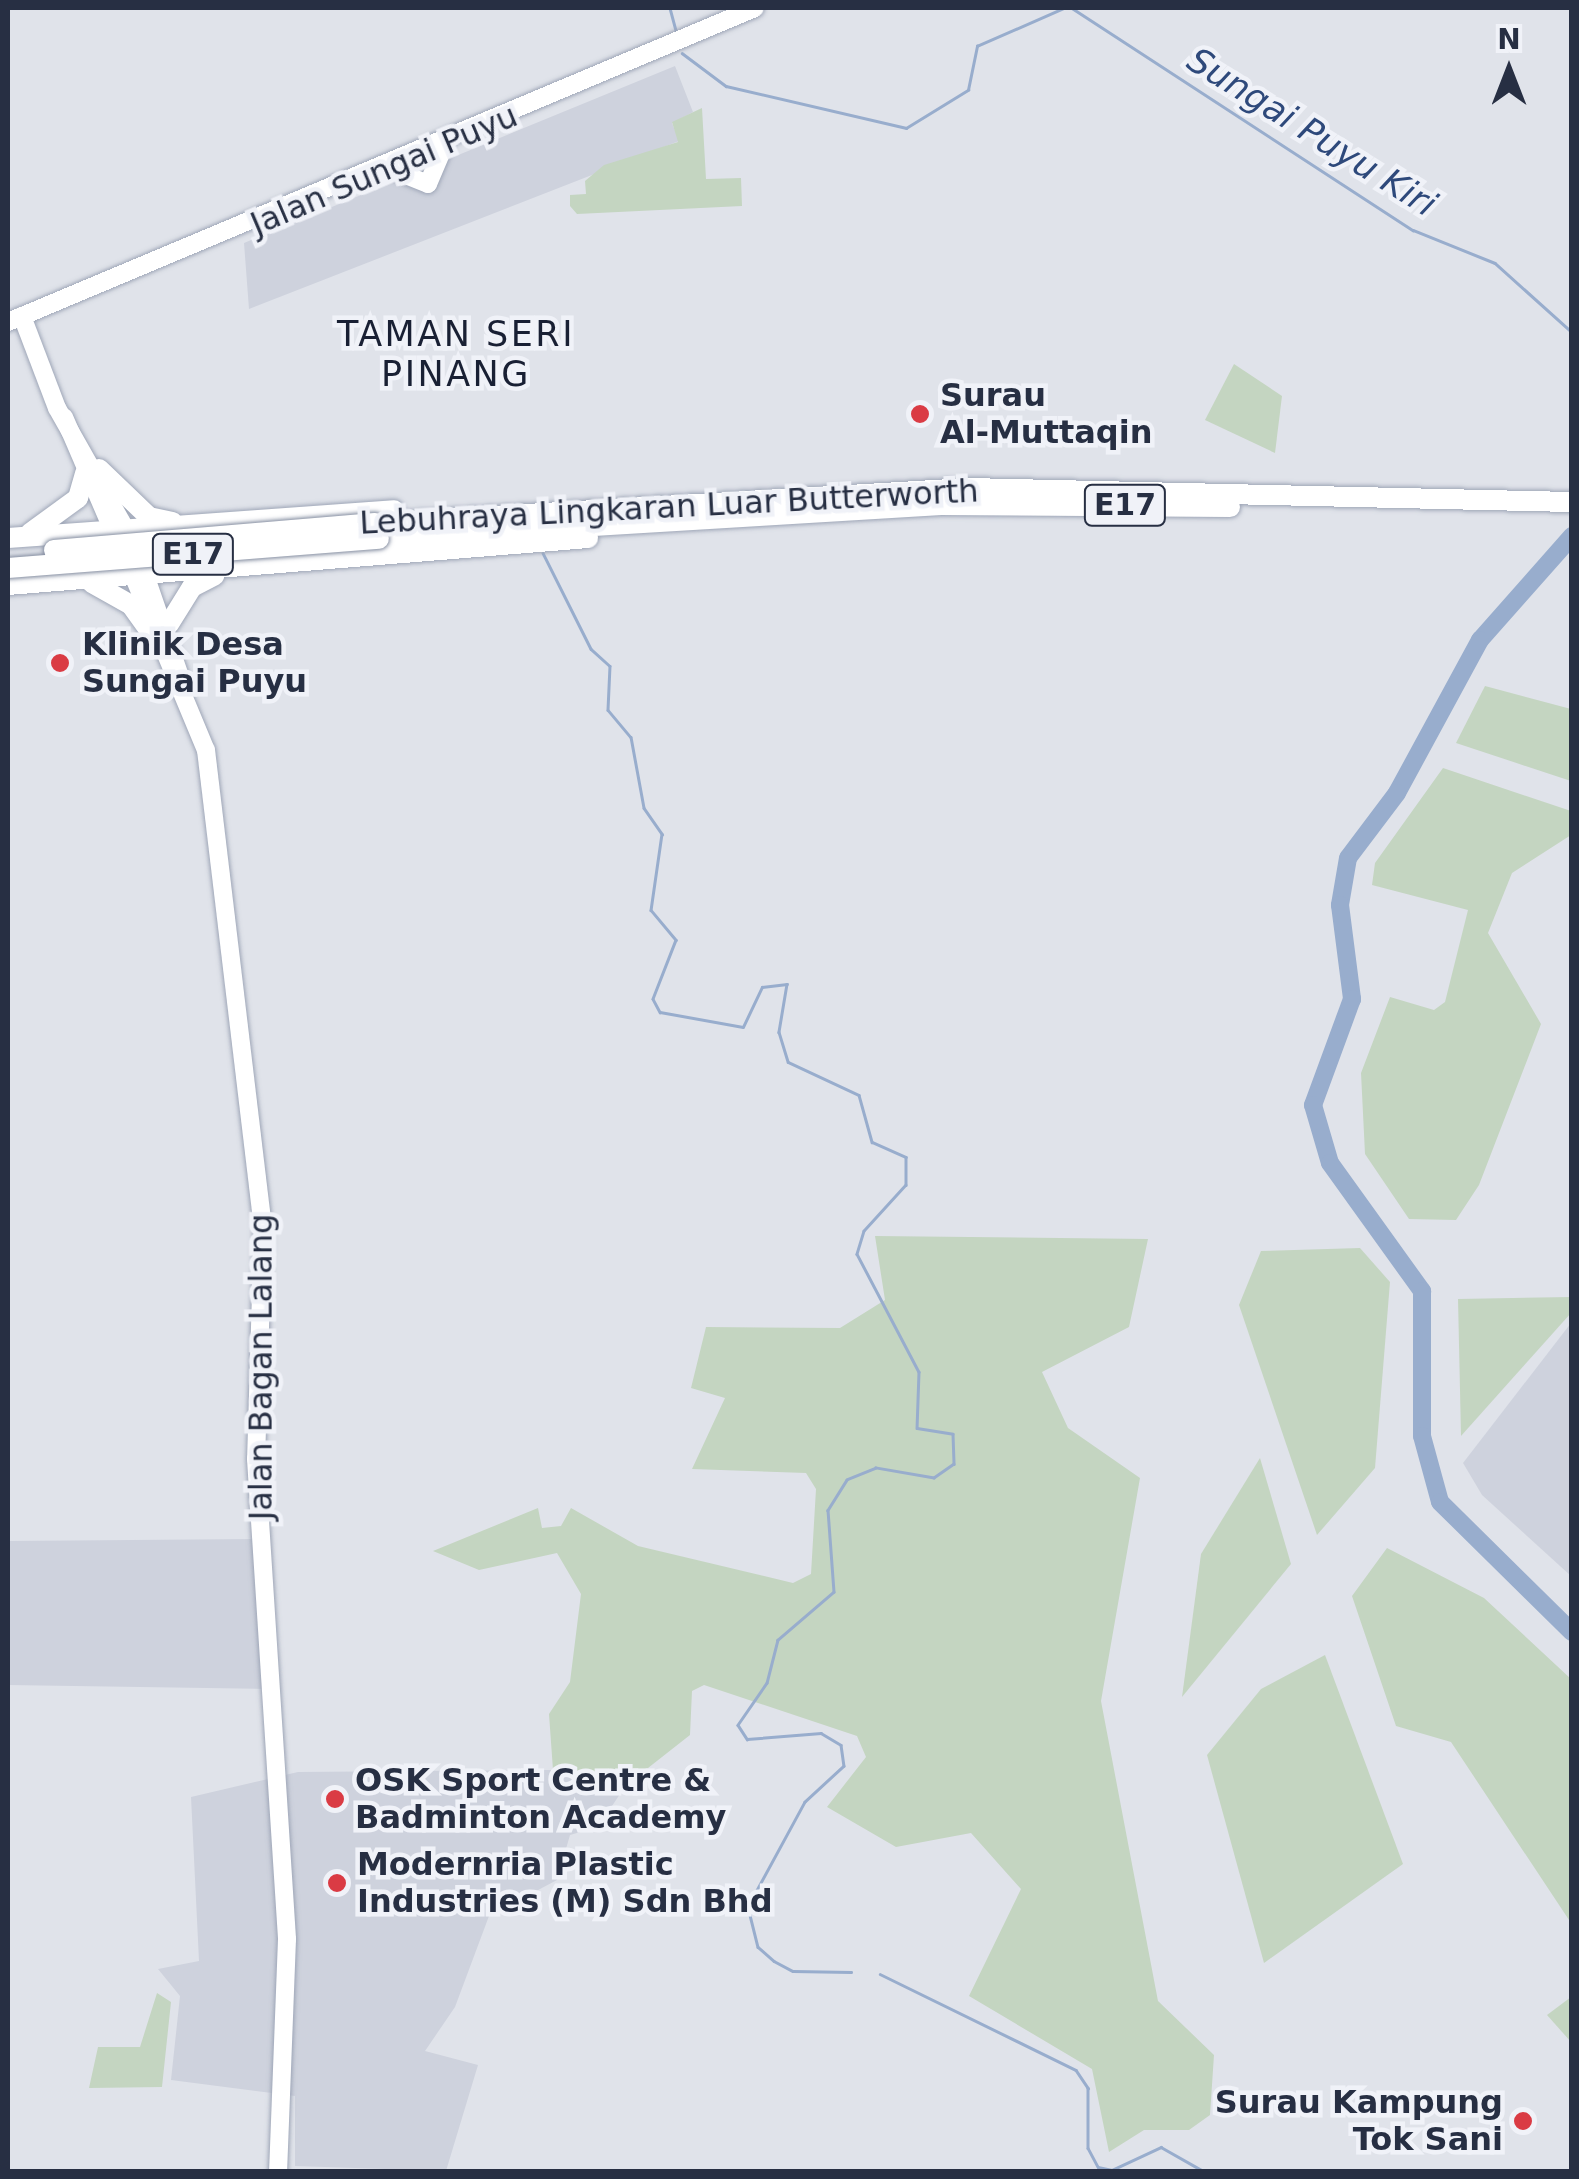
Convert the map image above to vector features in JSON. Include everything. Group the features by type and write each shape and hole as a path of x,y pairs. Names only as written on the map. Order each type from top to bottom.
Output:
{"highway":[{"path":"16,537 78,498 92,471 149,517 196,524"},
{"name":"Lebuhraya Lingkaran Luar Butterworth","path":"8,554 968,488 1450,506 1572,516"},
{"path":"16,537 567,498 746,506"},
{"name":"Lebuhraya Lingkaran Luar Butterworth","path":"1450,506 1572,502"},
{"path":"8,585 230,570 746,506"},
{"path":"196,524 178,548 185,566 201,573"},
{"name":"Lebuhraya Lingkaran Luar Butterworth","path":"8,568 378,531"},
{"path":"56,534 85,555 73,581"},
{"path":"169,624 192,588 230,570"},
{"path":"73,581 131,604 159,644"}],"main road":[{"name":"Jalan Sungai Puyu","path":"23,315 388,168 755,8"},
{"path":"388,168 428,184 445,144"},
{"path":"23,315 33,353"},
{"path":"8,333 33,353"},
{"name":"Jalan Bagan Lalang","path":"33,353 120,530 140,577 159,644 184,689"},
{"name":"Jalan Bagan Lalang","path":"140,577 169,624 211,779 265,1259 256,1459 288,1939 278,2172"}],"shaded area":[{"name":"TAMAN SERI PINANG","path":"675,66 693,112 672,123 679,141 249,309 244,243"},
{"path":"1571,1323 1571,1576 1482,1495 1463,1463"},
{"path":"257,1539 267,1689 8,1685 8,1541"},
{"path":"553,1770 620,1794 598,1827 570,1835 557,1880 489,1916 455,2007 425,2051 478,2065 446,2171 295,2166 295,2096 171,2080 180,1996 158,1969 199,1961 191,1797 298,1772"}],"green space":[{"path":"702,108 706,179 741,178 742,206 577,214 570,206 570,195 586,194 585,181 604,165 678,142 672,122"},
{"path":"1234,364 1282,396 1275,453 1205,420"},
{"path":"1485,686 1571,709 1571,781 1456,743"},
{"path":"1443,768 1571,811 1571,835 1512,873 1488,933 1541,1024 1479,1185 1456,1220 1409,1219 1365,1154 1361,1073 1390,997 1434,1010 1445,1002 1468,910 1372,885 1375,863"},
{"path":"875,1236 1148,1239 1129,1327 1042,1372 1068,1428 1140,1478 1101,1701 1158,2001 1214,2055 1210,2115 1189,2130 1144,2130 1109,2152 1092,2069 969,1996 1021,1889 971,1833 896,1847 827,1807 866,1757 857,1736 704,1685 692,1691 690,1735 648,1768 596,1782 553,1770 549,1714 570,1682 581,1594 557,1553 479,1570 433,1551 538,1508 542,1528 561,1526 571,1508 638,1546 793,1583 811,1574 816,1489 806,1473 692,1469 725,1398 691,1388 706,1327 840,1328 885,1300"},
{"path":"1360,1248 1390,1282 1375,1468 1317,1535 1239,1305 1261,1251"},
{"path":"1571,1297 1571,1313 1461,1436 1458,1299"},
{"path":"1260,1458 1291,1564 1182,1697 1201,1554"},
{"path":"1387,1548 1484,1598 1571,1679 1571,1923 1451,1742 1396,1726 1352,1596"},
{"path":"1325,1655 1403,1864 1264,1963 1207,1755 1261,1689"},
{"path":"157,1993 171,2002 162,2087 89,2088 98,2047 140,2047"},
{"path":"1571,1997 1571,2042 1547,2015"}],"waterway":[{"path":"670,8 677,35"},
{"name":"Sungai Puyu Kiri","path":"682,53 726,86 906,128 968,90 977,46 1064,8"},
{"name":"Sungai Puyu Kiri","path":"1072,8 1413,230 1495,263 1572,332"},
{"path":"1572,536 1480,640 1397,793 1348,858 1340,905 1352,999 1313,1105 1330,1163 1422,1291 1422,1436 1440,1502 1572,1632"},
{"path":"543,553 591,649 610,666 608,710 631,737 644,808 662,834 651,910 676,940 653,999 660,1012 743,1027 762,987 787,984 779,1032 788,1062 859,1095 872,1142 906,1157 906,1185 864,1231 857,1254 919,1372 917,1428 953,1434 954,1464 934,1478 876,1468 847,1480 828,1510 834,1592 778,1640 767,1683 738,1725 747,1739 821,1733 841,1745 844,1766 805,1802 748,1907 758,1947 774,1961 793,1971 851,1972"},
{"path":"880,1974 1076,2070 1088,2088 1088,2148 1098,2167 1112,2170 1161,2147 1205,2172"}],"place":[{"name":"Surau Al-Muttaqin","path":"920,414"},
{"name":"Klinik Desa Sungai Puyu","path":"60,663"},
{"name":"OSK Sport Centre & Badminton Academy","path":"335,1799"},
{"name":"Modernria Plastic Industries (M) Sdn Bhd","path":"337,1883"},
{"name":"Surau Kampung Tok Sani","path":"1523,2121"}],"district":[{"name":"TAMAN SERI PINANG","path":"456,354"}]}
